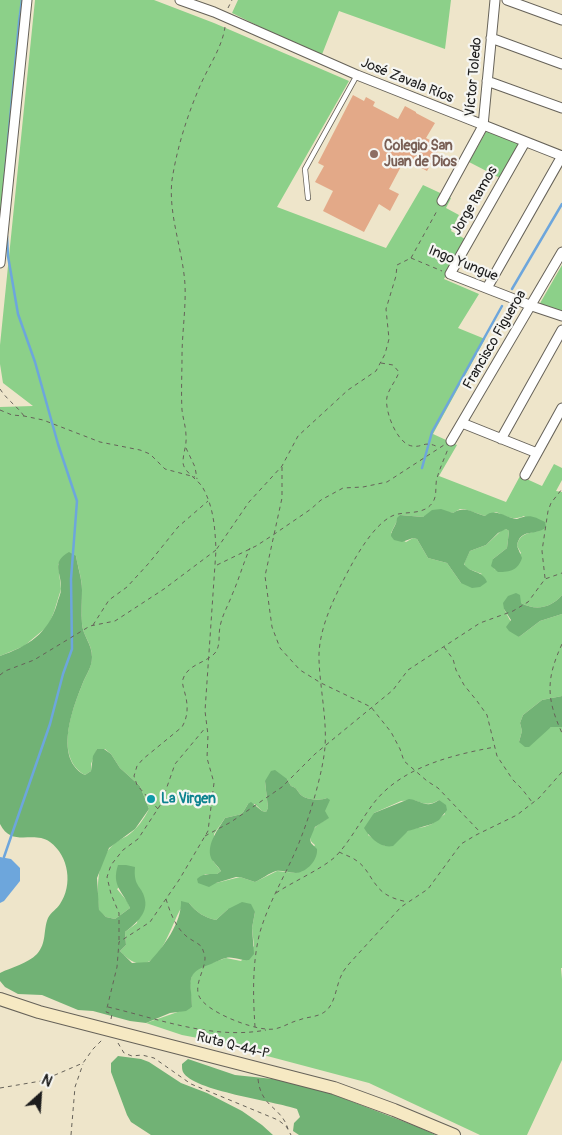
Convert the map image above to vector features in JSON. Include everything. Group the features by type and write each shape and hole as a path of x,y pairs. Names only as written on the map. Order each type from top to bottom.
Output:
{"street":[{"path":"0,263 27,0"},
{"name":"José Zavala Ríos","path":"180,0 226,18 326,63 562,156"},
{"name":"Víctor Toledo","path":"442,201 483,126 495,0"},
{"path":"507,0 562,20"},
{"path":"491,38 562,64"},
{"path":"487,80 562,108"},
{"name":"Jorge Ramos","path":"450,274 525,142"},
{"path":"487,288 562,156"},
{"name":"Francisco Figueroa","path":"451,442 562,252"},
{"name":"Ingo Yungue","path":"450,274 562,316"},
{"path":"501,439 562,330"},
{"path":"525,475 562,408"},
{"path":"462,423 537,453"},
{"name":"Ruta Q-44-P","path":"0,998 39,1012 334,1088 454,1135"}],"lane":[{"path":"308,198 305,169 357,75"}],"path":[{"path":"198,480 186,470 183,464 186,447 182,410 182,326 185,287 184,270 178,248 171,200 172,180 183,131 200,84 224,31 230,1"},
{"path":"0,675 5,671 34,660 93,625 115,621 164,589 216,550 249,502 282,466 298,436 348,390 376,371 386,354 389,338 386,309 396,276 396,265 410,258 442,201"},
{"name":"Ingo Yungue","path":"410,258 450,274"},
{"path":"380,363 393,365 399,372 387,399 390,419 402,440 412,446 430,443 440,448"},
{"path":"0,389 6,398 19,408 24,416"},
{"path":"0,410 12,416 24,416 43,420 100,442 150,454 165,469 195,478"},
{"path":"216,566 273,535 335,492 343,488 363,487 387,482 451,442"},
{"path":"255,1027 253,1002 255,964 260,934 275,894 302,835 315,795 325,747 319,658 323,630 332,604 344,579 363,546 377,529 391,516 425,510 434,500 437,478 451,442"},
{"path":"119,942 150,922 208,831 214,783 207,758 205,711 216,566 215,524 209,500 198,480 195,467 186,447"},
{"path":"282,466 282,498 265,576 272,627 280,648 300,670 371,707 392,732 404,761 438,788 481,832"},
{"path":"545,579 542,551 548,512 562,489"},
{"path":"93,625 109,600 127,587 178,527 209,500"},
{"path":"158,809 137,785 134,776 137,766 182,727 188,711 182,683 183,678 190,669 209,657 218,648 220,626 225,610 250,548"},
{"path":"204,837 231,822 282,787 325,747 392,690 408,670 480,624 528,602 545,579 562,573"},
{"path":"562,644 555,659 549,687 555,718 562,733"},
{"path":"444,646 453,659 456,670 464,685 487,715 497,756 533,803"},
{"path":"207,726 174,764 161,804 138,838 123,850 111,865 107,877 111,894 119,913 120,930 117,967 106,1012 112,1014 113,1031 124,1053 132,1056 142,1055 154,1058 191,1084 278,1120 289,1130"},
{"path":"275,894 335,857 374,802 392,786 421,767 465,752 495,747"},
{"path":"108,1007 169,1023 196,1028 248,1033 282,1028 299,1019 313,1018 322,1014 329,1008 342,974 348,965 402,907 428,889 461,844 517,815 533,803 557,780 562,772"},
{"path":"339,852 358,861 384,893 398,900 409,902"},
{"path":"166,898 175,922 180,929 186,936 202,947 205,958 198,986 199,996 207,1005 221,1014 245,1024 267,1030"},
{"path":"71,1135 75,1087 83,1063 93,1049 113,1031"},
{"path":"0,1088 41,1081 83,1063"},
{"path":"258,1068 258,1086 264,1100 282,1116 291,1135"}],"green space":[{"path":"0,0 24,0 0,234"},
{"path":"35,0 154,0 214,23 349,81 277,207 386,248 423,185 451,198 446,208 459,215 451,231 465,239 444,279 479,294 458,328 485,339 433,434 457,445 439,476 506,502 520,476 542,486 554,464 562,468 562,480 556,491 562,492 562,595 553,603 543,607 532,607 521,603 504,609 519,637 540,621 562,614 562,696 542,700 523,715 520,723 522,731 519,742 551,727 562,727 562,1060 527,1135 480,1135 369,1083 182,1035 146,1023 192,1007 190,983 192,975 197,968 226,958 241,961 254,946 252,928 255,912 228,909 216,920 201,914 189,903 180,910 165,943 158,953 151,961 142,964 132,961 120,951 126,945 125,932 137,923 141,891 135,884 134,876 117,889 130,908 115,919 106,917 99,911 99,877 106,853 113,845 137,827 149,809 140,786 120,768 111,754 105,749 97,749 91,764 91,771 85,775 76,767 70,757 68,733 70,720 92,660 91,648 82,624 82,586 76,556 58,564 61,589 48,626 24,646 0,656 0,407 33,406 3,383 0,345","holes":["460,509 485,516 496,512 513,518 524,516 539,531 528,533 520,539 517,546 521,553 502,572 494,569 493,559 507,548 509,531 506,529 502,530 486,545 470,551 464,563 466,568 482,574 461,583 447,563 428,558 417,539 413,538 406,542 391,533 400,515 423,517 435,511 453,513","287,779 291,786 305,798 317,800 327,798 324,811 328,818 311,833 311,841 315,845 297,873 277,871 255,882 240,877 216,883 204,874 217,874 221,871 213,861 214,834 225,818 242,814 248,804 255,804 262,811 266,812 268,808 265,781","414,800 429,804 439,800 445,814 432,824 411,829 385,846 368,835 374,813 401,801"]},
{"path":"238,0 451,0 445,49 339,11 321,57 232,13"},
{"path":"487,130 520,143 500,178 469,162"},
{"path":"562,265 562,312 539,305"},
{"path":"441,509 453,513 469,510 485,516 497,513 517,519 531,516 545,522 546,527 538,532 521,536 517,546 522,558 516,568 507,572 498,572 491,566 493,559 507,548 509,531 506,529 498,533 486,545 470,551 464,564 469,569 482,575 487,582 480,587 472,588 461,583 447,563 428,558 417,539 413,538 402,542 394,540 391,536 397,518 400,515 423,517 432,510"},
{"path":"69,552 76,556 81,578 82,624 91,648 92,657 90,668 78,695 70,720 68,746 70,758 76,768 85,775 91,771 93,756 97,749 104,749 111,754 120,768 140,786 149,809 135,829 109,848 97,878 99,910 106,917 115,919 130,908 117,883 116,872 118,865 135,867 135,879 144,895 144,910 140,919 125,932 126,945 120,951 132,963 149,962 171,934 178,917 181,901 189,903 204,916 216,920 228,909 242,902 251,904 255,912 252,928 254,954 249,960 226,958 202,967 196,971 191,980 192,1007 186,1011 170,1013 146,1023 130,1021 93,1011 78,1010 42,995 18,994 5,987 0,981 0,973 29,960 40,950 44,941 48,918 59,906 67,888 68,880 65,863 50,842 37,837 10,835 0,824 0,656 28,643 48,623 61,591 58,564 63,556"},
{"path":"516,593 520,595 521,603 532,607 543,607 553,603 562,595 562,614 540,621 519,637 506,627 511,620 504,609 503,603 508,596"},
{"path":"562,696 562,727 551,727 529,747 525,747 519,742 522,731 520,723 523,715 542,700"},
{"path":"275,770 287,779 291,786 305,798 327,798 330,800 325,811 329,818 315,827 310,839 317,849 314,861 308,868 300,872 276,871 255,882 236,877 209,887 198,883 197,879 202,876 217,874 221,871 211,858 210,847 214,836 225,818 242,814 251,802 266,812 268,808 265,781 271,771"},
{"path":"409,799 427,804 435,803 439,800 446,805 447,810 439,820 432,824 408,831 393,846 384,846 369,835 364,828 374,813"},
{"path":"118,1056 149,1062 181,1083 207,1093 242,1111 273,1135 151,1135 131,1122 127,1115 111,1072 111,1063"},
{"path":"188,1059 235,1075 273,1079 319,1089 436,1135 299,1135 293,1131 294,1123 300,1117 297,1109 202,1085 190,1079 183,1072 182,1064"}],"water":[{"path":"0,857 11,859 20,868 20,881 4,901 0,903"}],"building":[{"path":"353,95 364,101 366,97 375,102 373,106 398,119 405,106 435,123 426,138 441,146 427,171 405,159 389,189 399,194 390,211 379,204 364,232 323,211 333,191 315,182 324,166 318,163"}],"waterway":[{"path":"4,185 22,0"},
{"path":"512,289 562,204"},
{"path":"4,857 50,724 63,674 72,649 71,579 77,501 58,444 35,362 18,314 8,256 7,236"},
{"path":"422,468 432,432 502,306"}],"place":[{"name":"Colegio San Juan de Dios","path":"374,154"},
{"name":"La Virgen","path":"151,799"}]}
